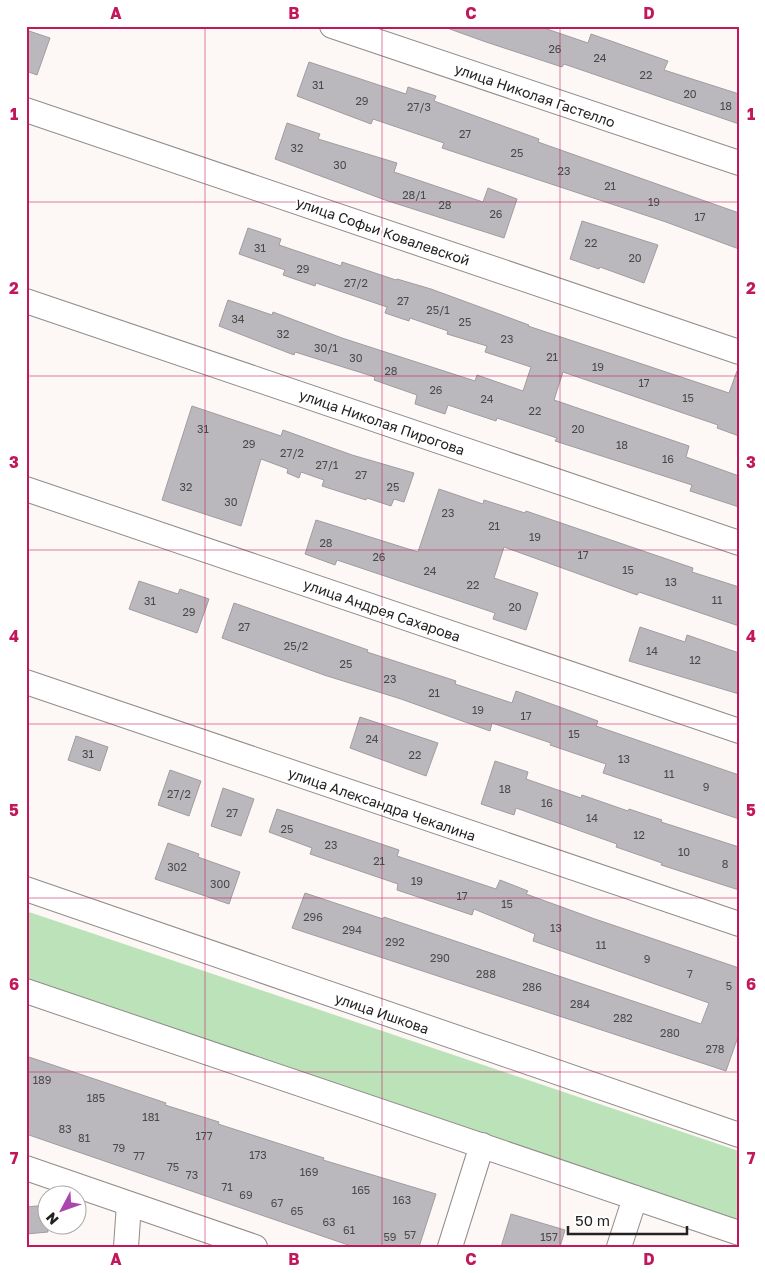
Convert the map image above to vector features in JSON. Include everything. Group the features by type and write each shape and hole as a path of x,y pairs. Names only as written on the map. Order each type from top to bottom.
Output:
{"street":[{"name":"улица Николая Гастелло","path":"332,26 739,163"},
{"name":"улица Софьи Ковалевской","path":"26,110 739,352"},
{"name":"улица Николая Пирогова","path":"26,301 739,543"},
{"name":"улица Андрея Сахарова","path":"26,489 739,731"},
{"name":"улица Александра Чекалина","path":"26,682 739,924"},
{"name":"улица Ишкова","path":"26,889 739,1135"},
{"path":"26,991 739,1233"},
{"path":"450,1247 482,1145"},
{"path":"26,1168 255,1247"},
{"path":"619,1247 635,1198"},
{"path":"126,1247 129,1204"}],"green space":[{"path":"26,911 739,1151 739,1221 26,985"}],"building":[{"path":"447,26 538,26 588,43 591,34 668,61 664,70 739,94 739,124 564,64 562,67 486,42 447,28"},
{"path":"26,30 50,38 37,75 26,71"},
{"path":"309,62 406,94 408,87 436,96 434,101 539,139 538,142 739,213 739,249 666,222 442,148 444,143 373,119 371,124 297,96"},
{"path":"287,123 320,134 318,139 397,163 394,172 483,202 488,188 517,199 504,238 385,200 275,159"},
{"path":"582,221 658,245 644,283 600,267 599,269 570,259"},
{"path":"248,228 281,239 279,245 341,266 342,262 396,280 431,289 528,326 729,393 737,371 739,371 739,436 717,428 718,425 563,372 554,400 689,446 686,457 739,476 739,507 690,491 692,485 555,441 557,438 497,418 496,421 448,405 445,414 415,404 417,395 374,380 375,377 295,352 294,355 219,326 228,300 272,315 273,312 342,338 475,381 477,375 523,391 531,367 485,352 487,346 447,334 448,331 410,318 409,321 385,313 387,307 316,283 315,286 283,275 285,270 239,254"},
{"path":"192,406 281,436 283,430 352,455 414,473 404,502 394,499 391,506 367,498 366,500 322,486 324,480 301,472 299,478 287,473 288,469 261,459 241,526 162,500"},
{"path":"439,489 483,504 484,500 525,513 526,511 693,568 692,572 739,587 739,626 639,592 637,595 504,547 494,578 538,593 526,630 493,619 495,613 337,560 335,565 305,554 316,520 418,552"},
{"path":"139,581 178,594 180,589 209,599 197,633 129,609"},
{"path":"234,603 368,650 367,652 456,681 455,684 512,703 516,691 598,721 596,726 739,775 739,819 603,773 606,764 550,745 551,743 492,723 490,731 401,699 324,675 222,638"},
{"path":"640,627 685,642 687,635 739,653 739,694 629,661"},
{"path":"360,717 438,743 426,776 350,748"},
{"path":"76,736 108,747 100,771 68,760"},
{"path":"495,761 528,772 526,779 581,798 582,795 628,811 629,809 662,820 661,822 739,847 739,890 661,865 662,863 616,847 617,844 516,808 514,815 481,804"},
{"path":"170,770 201,781 189,816 158,805"},
{"path":"223,788 254,799 241,836 211,826"},
{"path":"277,809 399,850 397,856 496,889 500,880 528,891 526,894 739,968 739,1034 726,1071 292,928 305,893 383,919 384,917 701,1024 709,1003 533,941 535,934 474,909 472,915 397,890 398,884 310,854 312,848 269,832"},
{"path":"168,843 199,854 198,857 240,872 229,904 155,879"},
{"path":"26,1056 166,1103 165,1105 219,1122 218,1124 324,1158 323,1160 436,1194 419,1247 354,1247 26,1134"},
{"path":"38,1206 38,1233 26,1234 26,1207"},
{"path":"511,1214 565,1230 560,1247 501,1247"}]}
